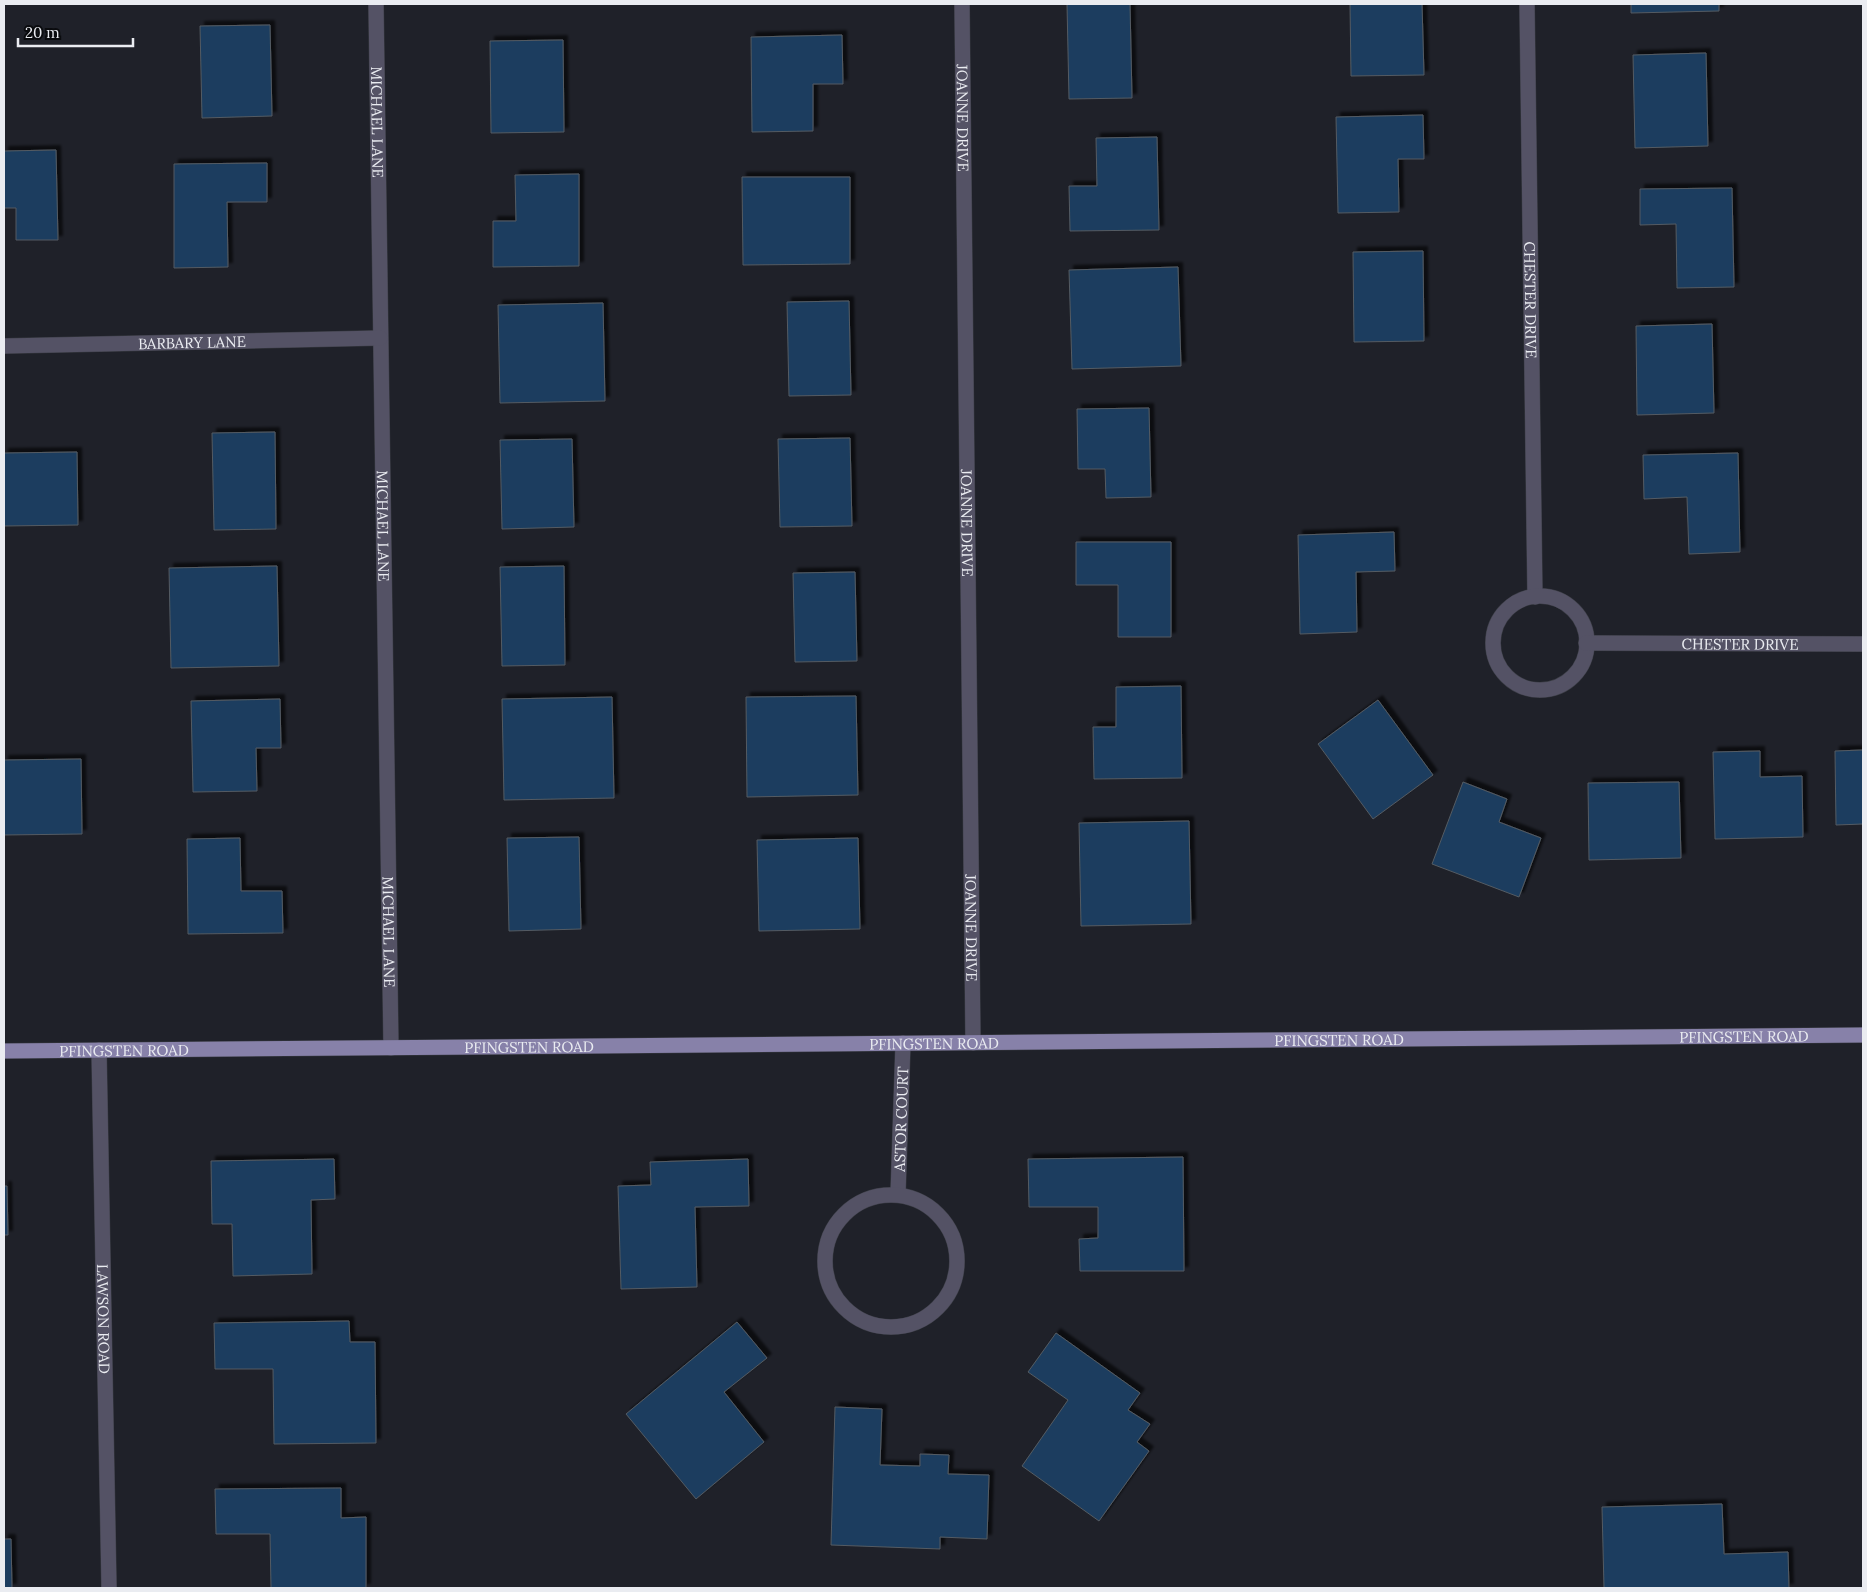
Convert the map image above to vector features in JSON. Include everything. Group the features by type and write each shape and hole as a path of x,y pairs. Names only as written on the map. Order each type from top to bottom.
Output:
{"main road":[{"name":"PFINGSTEN ROAD","path":"4,1052 1863,1035"}],"street":[{"name":"MICHAEL LANE","path":"376,4 390,1048"},
{"name":"JOANNE DRIVE","path":"962,4 973,1043"},
{"name":"CHESTER DRIVE","path":"1527,4 1534,597"},
{"name":"BARBARY LANE","path":"4,346 380,338"},
{"path":"1534,597 1547,597 1560,601 1571,608 1580,618 1585,630 1584,658 1578,671 1568,681 1555,688 1541,690 1527,688 1514,683 1496,661 1493,647 1494,633 1499,619 1509,608 1521,600 1534,597"},
{"name":"CHESTER DRIVE","path":"1586,643 1863,644"},
{"name":"ASTOR COURT","path":"898,1194 903,1044"},
{"name":"LAWSON ROAD","path":"99,1050 109,1588"},
{"path":"898,1194 918,1200 936,1211 949,1228 957,1248 958,1268 952,1289 940,1307 923,1319 904,1327 883,1327 863,1321 846,1310 833,1293 826,1274 825,1253 831,1234 842,1216 858,1203 877,1196 898,1194"}],"building":[{"path":"1067,4 1130,4 1132,98 1069,99"},
{"path":"1350,4 1422,4 1424,75 1351,76"},
{"path":"1631,4 1719,4 1719,11 1631,13"},
{"path":"270,25 272,116 202,118 200,26"},
{"path":"842,35 843,84 813,84 813,131 752,132 751,37"},
{"path":"563,40 564,132 491,133 490,41"},
{"path":"1706,53 1708,146 1635,148 1633,55"},
{"path":"1423,115 1424,159 1398,159 1399,212 1338,213 1336,117"},
{"path":"1157,137 1159,230 1070,231 1069,186 1097,186 1096,138"},
{"path":"56,150 58,240 16,240 16,208 4,208 4,151"},
{"path":"267,163 267,202 227,202 228,267 174,268 174,164"},
{"path":"579,174 579,266 493,267 493,221 516,221 515,175"},
{"path":"742,177 850,177 850,264 743,265"},
{"path":"1732,188 1734,287 1677,288 1676,224 1640,225 1640,189"},
{"path":"1423,251 1424,341 1354,342 1353,252"},
{"path":"1178,267 1181,366 1072,369 1069,270"},
{"path":"849,301 851,395 789,396 787,302"},
{"path":"603,303 605,401 500,403 498,305"},
{"path":"1712,324 1714,413 1637,415 1636,326"},
{"path":"1149,408 1151,497 1106,498 1105,469 1078,469 1077,409"},
{"path":"275,432 276,529 214,530 212,433"},
{"path":"850,438 852,526 780,527 778,439"},
{"path":"572,439 574,527 502,529 500,440"},
{"path":"77,452 78,525 4,526 4,453"},
{"path":"1738,453 1740,552 1689,554 1687,497 1644,499 1643,455"},
{"path":"1394,532 1395,571 1356,572 1357,632 1300,634 1298,535"},
{"path":"1076,542 1171,542 1171,637 1118,637 1118,585 1076,585"},
{"path":"277,566 279,666 171,668 169,568"},
{"path":"564,566 565,665 502,666 500,567"},
{"path":"855,572 857,661 795,662 793,573"},
{"path":"1181,686 1182,778 1094,779 1093,727 1116,727 1116,687"},
{"path":"856,696 858,795 747,797 746,697"},
{"path":"612,697 614,798 504,800 502,699"},
{"path":"280,699 281,748 256,748 257,791 193,792 191,701"},
{"path":"1378,700 1433,775 1373,819 1318,744"},
{"path":"1863,750 1863,824 1836,825 1835,751"},
{"path":"1760,751 1760,777 1802,776 1803,837 1715,839 1713,752"},
{"path":"81,759 82,834 4,835 4,760"},
{"path":"1463,782 1507,799 1499,822 1541,838 1519,897 1432,864"},
{"path":"1679,782 1681,858 1589,860 1588,783"},
{"path":"1189,821 1191,924 1081,926 1079,823"},
{"path":"579,837 581,929 509,931 507,838"},
{"path":"240,838 241,891 282,891 283,933 188,934 187,839"},
{"path":"858,838 860,929 759,931 757,840"},
{"path":"1183,1157 1184,1271 1080,1271 1079,1239 1098,1238 1098,1207 1029,1207 1028,1159"},
{"path":"334,1159 335,1199 311,1200 312,1274 233,1276 232,1224 212,1224 211,1161"},
{"path":"748,1159 749,1206 695,1207 697,1287 621,1289 618,1186 651,1185 650,1162"},
{"path":"4,1186 7,1186 8,1235 4,1235"},
{"path":"349,1321 350,1342 375,1342 376,1443 274,1444 273,1369 215,1369 214,1323"},
{"path":"737,1322 767,1358 724,1392 764,1442 696,1499 626,1414"},
{"path":"1056,1333 1140,1393 1128,1410 1150,1424 1137,1442 1149,1451 1099,1521 1022,1466 1068,1400 1028,1372"},
{"path":"835,1407 882,1409 880,1465 920,1466 920,1454 949,1455 948,1474 989,1475 987,1539 940,1537 940,1549 831,1545"},
{"path":"341,1488 341,1518 366,1517 366,1588 271,1588 270,1534 216,1534 215,1489"},
{"path":"1722,1504 1724,1554 1788,1552 1789,1588 1604,1588 1602,1507"},
{"path":"4,1539 11,1539 12,1588 4,1588"}]}
